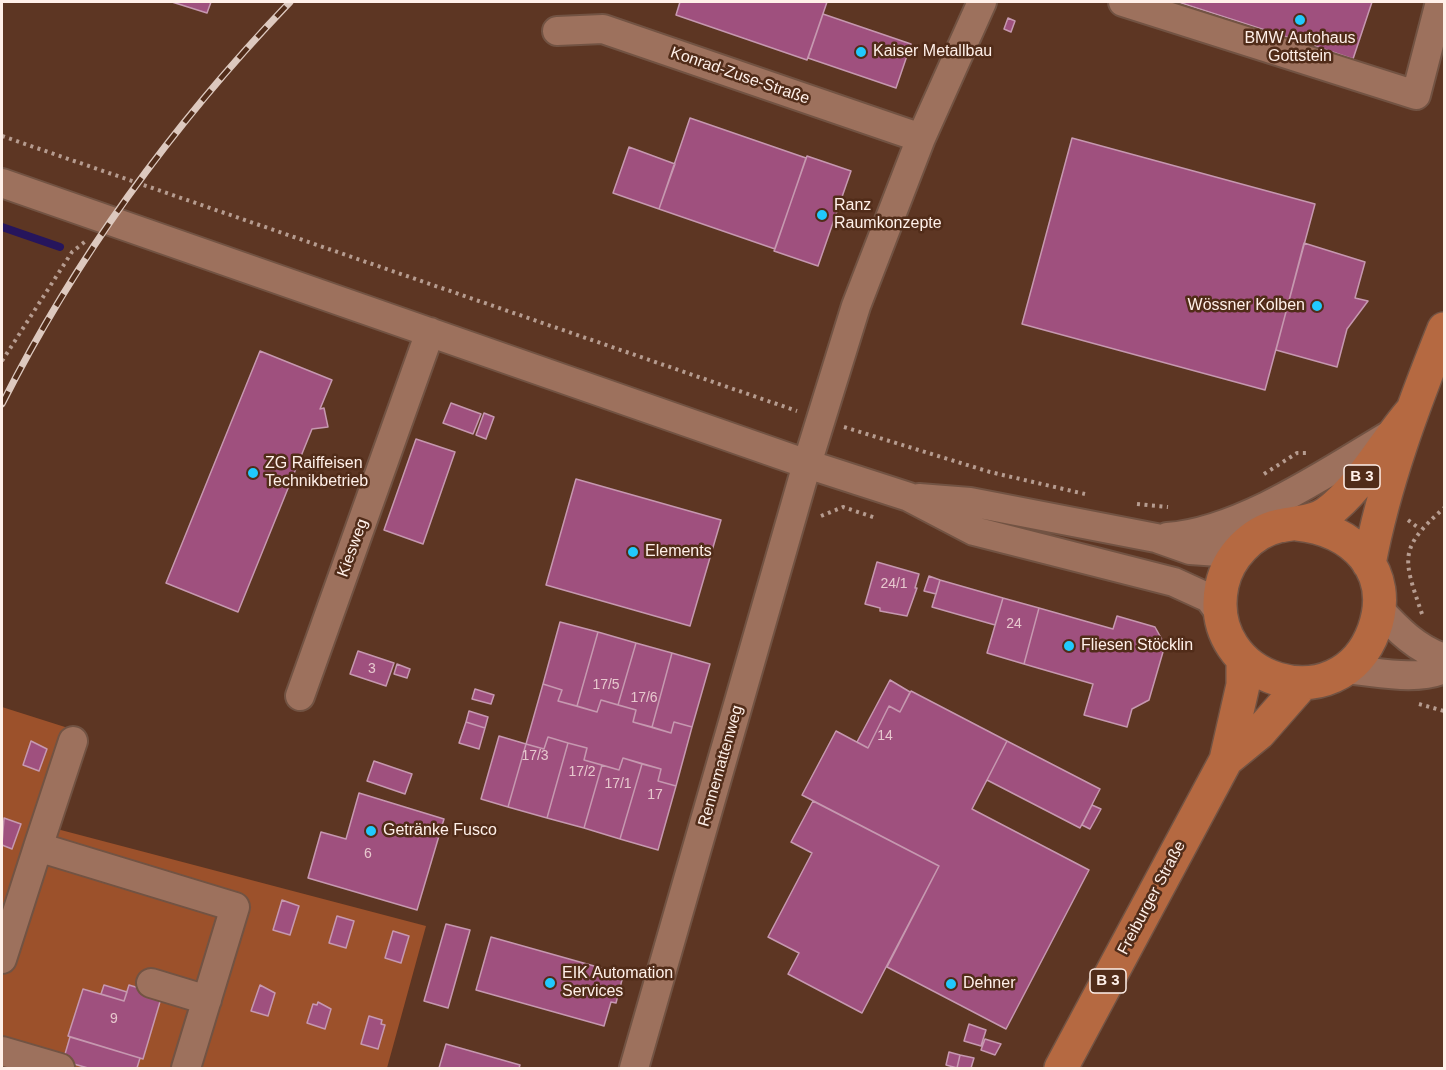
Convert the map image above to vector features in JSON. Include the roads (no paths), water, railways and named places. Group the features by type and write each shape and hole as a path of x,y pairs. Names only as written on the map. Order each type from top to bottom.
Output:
{"main road":[{"name":"B 3","path":"1370,564 1402,422 1444,329"},
{"name":"B 3","path":"1297,524 1326,514 1363,476 1402,422"},
{"path":"1297,524 1319,526 1336,533 1358,549 1370,564 1377,585 1378,608 1374,629 1366,647 1343,669 1323,679 1302,684 1269,676 1243,659 1228,638 1220,613 1220,597 1226,570 1248,542 1278,526 1297,524"},
{"name":"Freiburger Straße","path":"1061,1068 1226,760 1244,685 1243,659"},
{"name":"Freiburger Straße","path":"1226,760 1259,734 1302,684"}],"street":[{"path":"807,464 856,306 921,138 982,2"},
{"path":"1123,2 1416,95 1440,2"},
{"name":"Konrad-Zuse-Straße","path":"557,31 603,29 921,138"},
{"path":"2,183 807,464 909,497 974,531 1174,582 1209,598 1220,613"},
{"name":"Kiesweg","path":"300,696 429,333"},
{"path":"1156,538 1193,535 1232,521 1280,497 1402,422"},
{"name":"Rennemattenweg","path":"634,1068 807,464"},
{"path":"909,497 970,502 1156,538 1191,550 1219,552 1248,542"},
{"path":"1378,608 1398,630 1418,646 1444,658"},
{"path":"1343,669 1406,675 1433,674 1444,669"},
{"path":"2,959 73,741"},
{"path":"38,847 235,907 186,1068"},
{"path":"150,983 207,1000"},
{"path":"2,1051 60,1068"}],"waterway":[{"path":"2,227 60,247"}],"railway":[{"path":"2,404 62,296 131,192 207,94 290,2"}],"place":[{"name":"BMW Autohaus Gottstein","path":"1300,20"},
{"name":"Kaiser Metallbau","path":"861,52"},
{"name":"Ranz Raumkonzepte","path":"822,215"},
{"name":"Wössner Kolben","path":"1317,306"},
{"name":"ZG Raiffeisen Technikbetrieb","path":"253,473"},
{"name":"Elements","path":"633,552"},
{"name":"Fliesen Stöcklin","path":"1069,646"},
{"name":"Getränke Fusco","path":"371,831"},
{"name":"EIK Automation Services","path":"550,983"},
{"name":"Dehner","path":"951,984"}]}
